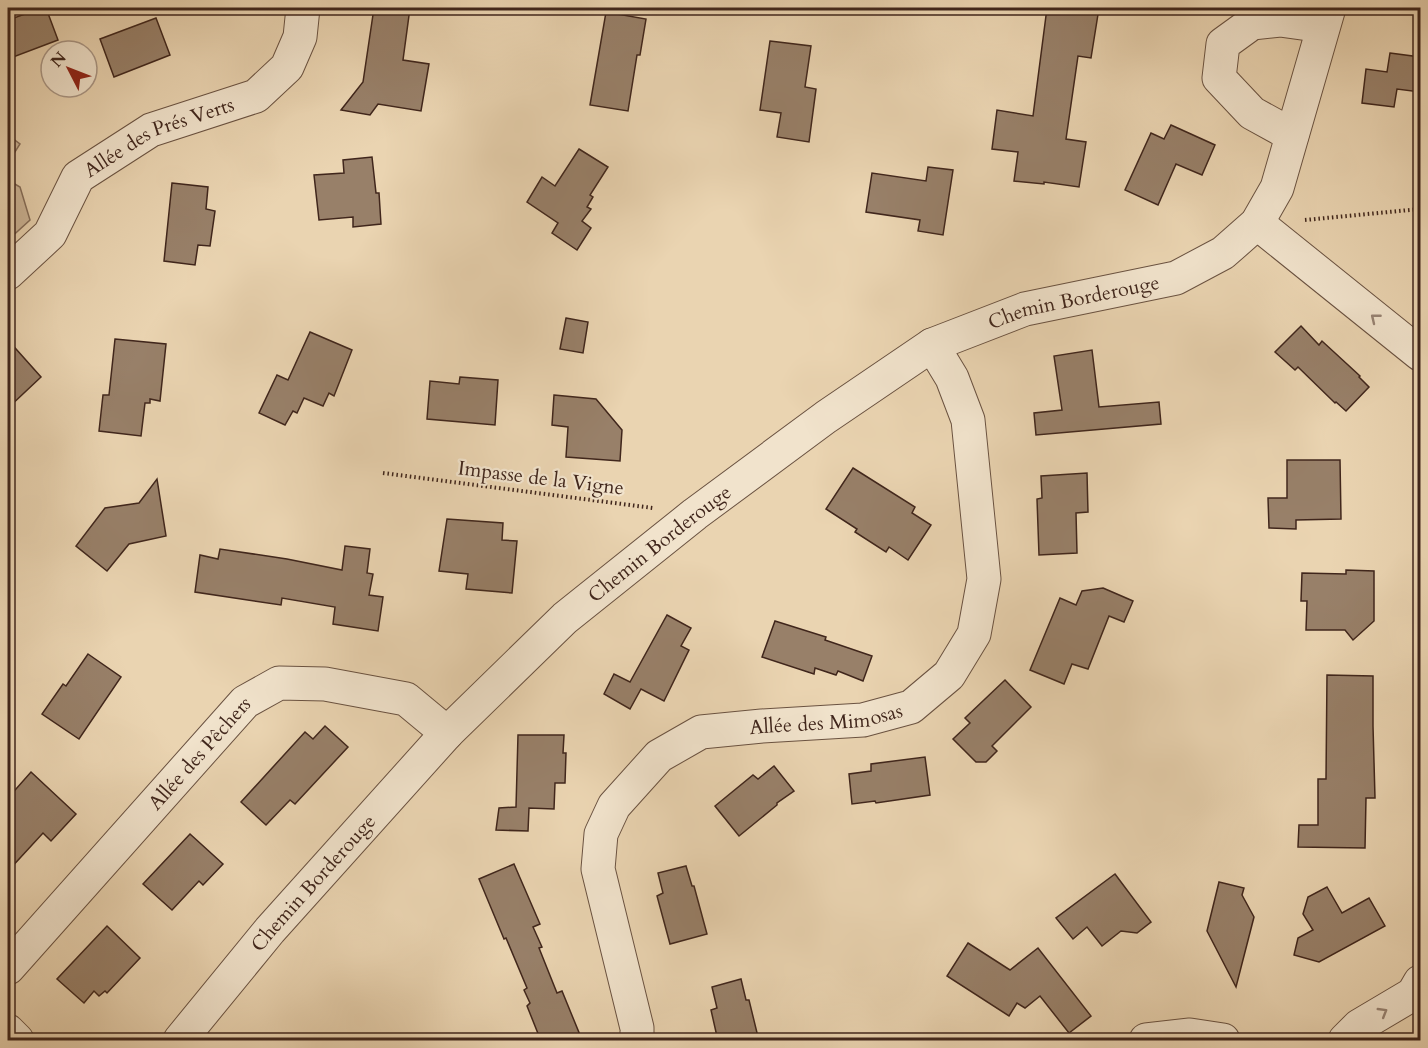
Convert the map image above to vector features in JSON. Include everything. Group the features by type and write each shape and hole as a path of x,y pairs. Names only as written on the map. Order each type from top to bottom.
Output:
{"street":[{"name":"Allée des Prés Verts","path":"8,273 50,234 78,177 151,130 256,96 287,67 300,37 303,8"},
{"name":"Chemin Borderouge","path":"180,1041 270,930 447,733 565,618 695,514 826,417 932,345 1025,309 1176,279 1223,253 1257,223 1277,188 1326,17"},
{"path":"1292,135 1252,113 1219,78 1223,44 1252,23 1326,17"},
{"path":"1257,223 1420,354"},
{"name":"Allée des Mimosas","path":"638,1041 598,869 601,834 614,806 659,756 701,732 863,720 911,707 949,675 974,634 984,579 968,420 952,378 932,345"},
{"name":"Allée des Pêchers","path":"8,968 245,702 279,683 325,684 406,699 447,733"},
{"path":"1345,1041 1359,1026 1413,994 1420,982"},
{"path":"8,1031 17,1041"},
{"path":"1146,1041 1190,1035 1223,1041"}],"path":[{"path":"1304,220 1420,209"},
{"name":"Impasse de la Vigne","path":"383,473 695,514"}],"shaded area":[{"path":"8,135 20,144 8,163"},
{"path":"8,180 20,187 30,220 8,240"}],"building":[{"path":"46,8 58,39 39,39 39,47 8,59 8,20"},
{"path":"374,8 410,8 403,60 429,64 421,111 378,104 370,115 341,110 363,82"},
{"path":"1047,8 1099,8 1091,58 1078,56 1066,139 1086,142 1079,187 1014,181 1018,152 992,149 997,110 1033,116"},
{"path":"606,12 646,19 640,55 637,55 628,111 590,105"},
{"path":"156,18 170,55 114,77 100,39"},
{"path":"770,41 811,46 805,87 816,89 809,142 777,137 781,113 760,110"},
{"path":"1390,53 1420,57 1420,92 1397,89 1394,107 1362,103 1366,69 1387,72"},
{"path":"1171,125 1215,145 1202,175 1176,164 1158,205 1125,190 1151,133 1164,139"},
{"path":"579,149 608,167 590,195 593,197 587,207 591,209 582,221 591,228 577,250 552,233 558,223 527,202 542,177 555,186"},
{"path":"372,157 376,193 379,193 381,224 353,227 353,217 319,220 314,175 344,173 343,160"},
{"path":"928,167 953,170 943,235 918,231 920,220 866,212 872,173 926,181"},
{"path":"172,183 208,187 206,209 215,211 210,246 198,245 195,265 164,261"},
{"path":"566,318 588,322 583,353 560,349"},
{"path":"1301,326 1319,345 1322,341 1369,387 1346,411 1298,367 1295,370 1275,352"},
{"path":"310,332 352,350 334,396 329,393 323,406 304,398 297,413 293,411 285,425 259,413 277,375 288,380"},
{"path":"115,339 166,344 160,401 150,399 150,403 145,403 141,436 99,431 103,395 109,395"},
{"path":"8,340 41,377 8,408"},
{"path":"1092,350 1099,407 1159,402 1161,424 1036,435 1034,413 1062,410 1054,356"},
{"path":"460,377 498,380 495,425 427,419 430,381 459,384"},
{"path":"554,395 596,399 622,430 620,461 566,457 568,427 552,425"},
{"path":"1287,460 1340,460 1341,519 1296,520 1296,529 1269,528 1268,498 1287,498"},
{"path":"853,468 915,507 912,513 931,525 908,560 889,547 886,552 855,532 857,529 826,509"},
{"path":"1087,473 1088,512 1076,513 1077,553 1039,555 1037,499 1042,498 1041,476"},
{"path":"157,479 166,536 129,544 107,571 76,546 105,508 139,503"},
{"path":"447,519 503,523 502,540 517,541 512,593 466,589 468,574 439,571"},
{"path":"345,546 370,549 367,573 373,574 369,595 383,597 378,631 333,624 335,607 282,598 281,605 195,592 200,555 218,559 220,549 342,570"},
{"path":"1346,570 1374,571 1374,621 1353,640 1345,630 1306,630 1307,601 1301,601 1302,573 1346,574"},
{"path":"1103,588 1133,601 1124,622 1109,616 1088,669 1072,664 1064,684 1030,670 1060,598 1076,605 1082,591"},
{"path":"667,615 691,628 681,646 689,650 664,701 641,689 630,709 604,694 614,674 630,682"},
{"path":"775,621 826,637 825,640 872,656 863,681 838,671 836,675 815,668 814,674 762,657"},
{"path":"88,654 121,677 79,739 42,714 63,684 66,686"},
{"path":"1327,675 1373,676 1375,798 1366,798 1365,848 1298,847 1299,825 1318,825 1318,779 1326,779"},
{"path":"1005,680 1031,707 992,746 997,751 986,762 976,762 953,739 970,723 965,718"},
{"path":"325,726 348,747 295,804 290,800 266,825 241,802 305,732 313,739"},
{"path":"518,735 564,735 565,783 555,783 554,809 529,808 528,831 496,830 499,808 516,807"},
{"path":"925,757 930,795 852,804 849,774 871,771 871,764"},
{"path":"774,766 794,791 739,836 715,806 753,775 758,779"},
{"path":"31,772 76,814 51,841 43,833 8,871 8,798"},
{"path":"190,834 223,864 203,885 199,881 172,910 143,884"},
{"path":"514,864 540,924 533,927 542,947 539,948 557,993 562,991 580,1035 568,1041 541,1041 527,1006 530,1003 524,990 527,988 479,879"},
{"path":"686,866 707,934 670,944 657,896 663,893 658,873"},
{"path":"1115,874 1151,922 1137,933 1121,931 1102,946 1087,927 1073,939 1056,918"},
{"path":"1219,882 1244,888 1242,895 1254,917 1236,987 1207,931"},
{"path":"1327,887 1342,913 1369,898 1385,926 1319,962 1294,955 1298,938 1313,930 1303,914 1308,897"},
{"path":"107,926 140,958 107,993 105,991 99,996 94,991 84,1003 57,979"},
{"path":"968,943 1010,970 1038,948 1091,1016 1069,1033 1040,996 1025,1008 1017,1003 1009,1016 947,976"},
{"path":"741,979 746,1000 749,1000 759,1041 718,1041 711,1010 717,1008 712,987"}]}
